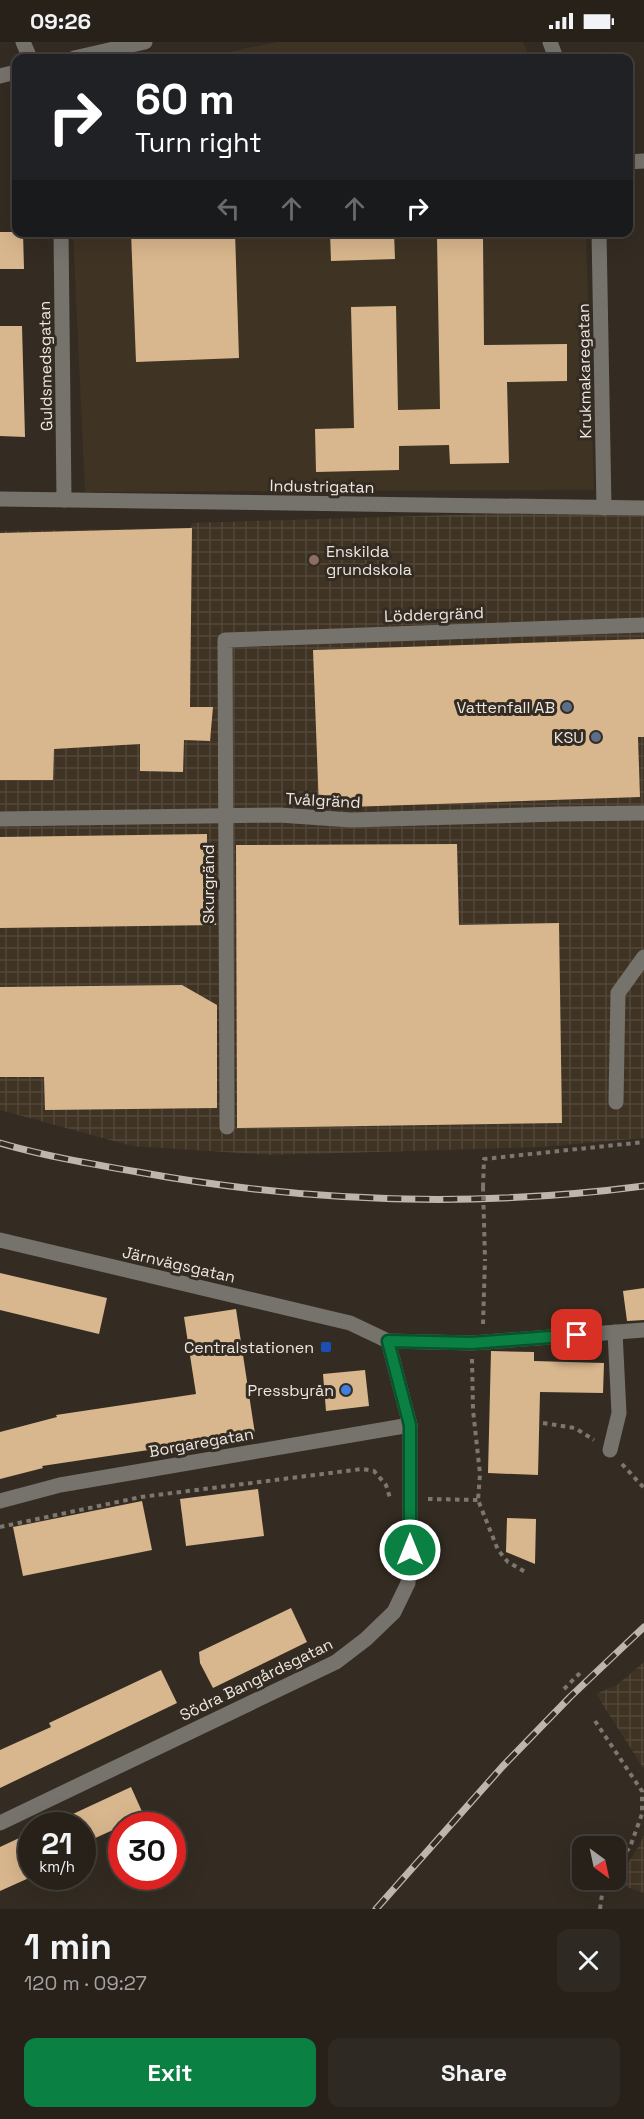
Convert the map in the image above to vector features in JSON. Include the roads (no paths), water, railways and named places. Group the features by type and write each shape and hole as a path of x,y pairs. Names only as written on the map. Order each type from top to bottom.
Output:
{"street":[{"path":"92,54 145,42"},
{"name":"Guldsmedsgatan","path":"61,237 64,500"},
{"name":"Krukmakaregatan","path":"599,237 604,508"},
{"name":"Industrigatan","path":"0,499 644,508"},
{"name":"Löddergränd","path":"225,640 644,625"},
{"name":"Skurgränd","path":"225,640 227,1127"},
{"name":"Tvålgränd","path":"0,819 279,815 351,820 644,813"},
{"path":"616,1102 618,993 644,957"},
{"name":"Järnvägsgatan","path":"0,1240 350,1323 388,1341"},
{"path":"388,1341 472,1343 644,1330"},
{"path":"609,1450 619,1413 615,1332"},
{"name":"Södra Bangårdsgatan","path":"0,1823 336,1662 366,1639 394,1612 408,1583 410,1425 388,1341"},
{"name":"Borgaregatan","path":"0,1501 60,1485 410,1425"}],"railway":[{"path":"0,1143 68,1159 201,1182 327,1195 390,1199 454,1199 581,1193 644,1186"},
{"path":"376,1909 502,1767 570,1697 644,1627"}],"place":[{"name":"Enskilda grundskola","path":"314,560"},
{"name":"Vattenfall AB","path":"567,707"},
{"name":"KSU","path":"596,737"},
{"name":"Centralstationen","path":"326,1347"},
{"name":"Pressbyrån","path":"346,1390"}]}
